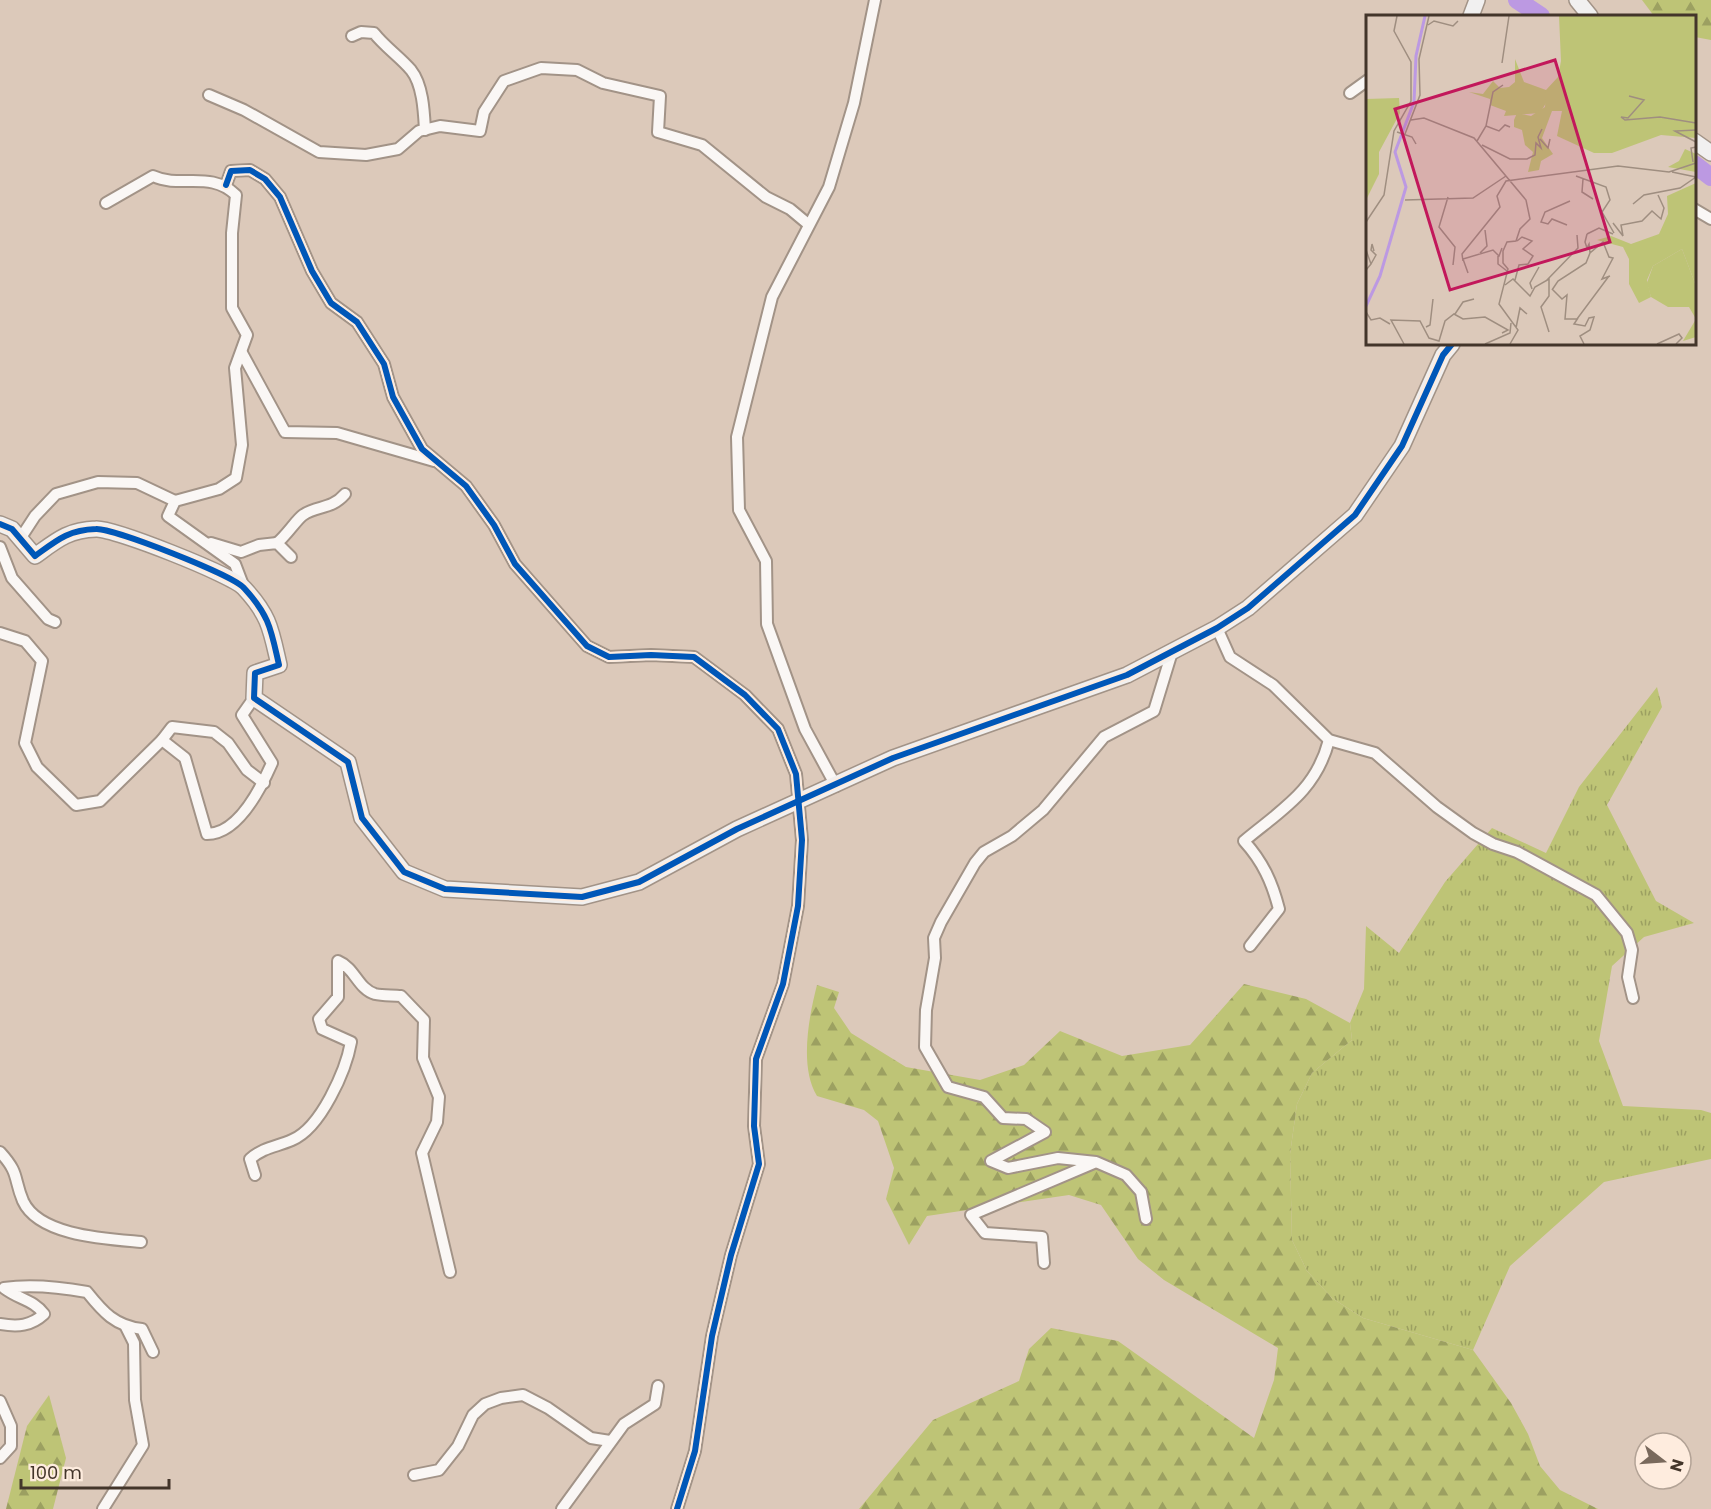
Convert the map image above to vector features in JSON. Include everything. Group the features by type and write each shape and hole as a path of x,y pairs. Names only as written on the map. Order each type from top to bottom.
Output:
{"street":[{"path":"836,786 804,729 767,624 766,561 740,510 737,437 772,297 829,187 854,103 875,0"},
{"path":"1471,15 1477,0"},
{"path":"1578,0 1589,15"},
{"path":"352,36 361,32 374,33 388,51 412,71 424,106 425,130"},
{"path":"209,95 244,110 319,152 366,155 398,149 419,131 440,126 480,131 484,112 504,81 542,68 577,70 603,83 660,96 658,132 702,145 766,197 790,209 808,224"},
{"path":"1350,93 1366,81"},
{"path":"1696,142 1711,153"},
{"path":"226,185 231,171 250,170 265,179 280,197 312,271 331,303 357,322 384,364 393,397 422,449 466,486 494,525 515,564 586,646 609,657 651,655 694,657 745,695 778,729 796,774 799,803 800,871 792,947 783,984 756,1059 754,1126 759,1164 731,1255 707,1364 696,1451 677,1509"},
{"path":"20,539 35,516 56,494 98,482 137,483 175,501 219,489 236,478 242,445 235,368 247,335 231,308 232,233 236,195 226,185 197,179 164,181 153,176 106,203"},
{"path":"1696,210 1711,219"},
{"path":"254,698 348,762 362,818 404,872 445,889 582,897 639,882 737,829 799,803 893,758 1128,675 1217,628 1248,608 1355,515 1402,446 1443,355 1451,345"},
{"path":"242,353 285,432 337,433 437,462"},
{"path":"194,536 242,552 259,545 277,543 290,533 302,515 336,504 345,494"},
{"path":"162,740 185,758 207,834 214,834 243,815 264,783 272,763 242,715 254,698 255,673 279,666 269,620 243,585 236,564 168,516 175,501"},
{"path":"0,524 12,529 35,556 68,532 99,529 197,563 243,585"},
{"path":"277,543 291,556"},
{"path":"0,547 12,578 48,619 55,622"},
{"path":"1217,628 1230,657 1273,685 1329,740 1375,753 1437,807 1473,833 1545,866 1596,895 1613,914 1630,942 1632,957 1628,977 1634,998"},
{"path":"0,633 25,641 42,661 25,743 37,767 76,805 100,801 162,740 172,727 214,732 228,743 247,770 264,783"},
{"path":"1146,1219 1141,1192 1126,1175 1096,1162 1058,1158 1008,1168 991,1161 1045,1132 1026,1119 1003,1118 984,1097 948,1088 925,1047 926,1010 935,958 934,938 975,863 984,852 1012,836 1043,810 1104,737 1154,711 1172,652"},
{"path":"1250,946 1279,909 1272,883 1258,856 1244,842 1297,800 1325,755 1329,740"},
{"path":"255,1175 250,1159 261,1149 293,1140 308,1131 347,1063 351,1042 322,1029 319,1019 338,997 338,961 348,965 363,986 375,994 401,996 424,1020 423,1058 439,1097 437,1122 422,1154 450,1272"},
{"path":"0,1152 15,1168 23,1201 33,1215 58,1229 141,1242"},
{"path":"1044,1263 1042,1237 985,1233 971,1215 1096,1162"},
{"path":"0,1324 15,1326 35,1323 44,1314 37,1303 16,1298 4,1288 60,1287 87,1292 105,1315 126,1327 142,1329 153,1352"},
{"path":"103,1509 143,1445 135,1400 134,1342 126,1327"},
{"path":"562,1509 624,1424 655,1404 658,1386"},
{"path":"414,1475 439,1470 458,1446 472,1415 485,1404 501,1398 523,1395 548,1408 591,1438 610,1441"},
{"path":"0,1401 11,1426 11,1446 0,1458"}],"green space":[{"path":"1642,0 1711,0 1711,40 1696,37 1696,15 1653,15"},
{"path":"1657,687 1662,707 1607,805 1656,901 1694,923 1644,937 1612,966 1599,1041 1623,1106 1701,1110 1711,1113 1711,1159 1604,1182 1510,1266 1473,1350 1363,1318 1332,1298 1307,1271 1292,1240 1290,1154 1297,1104 1312,1073 1352,1040 1350,1023 1364,989 1366,926 1399,953 1445,882 1492,828 1546,853 1579,787"},
{"path":"1244,984 1306,999 1350,1023 1352,1040 1312,1073 1297,1104 1290,1154 1292,1240 1307,1271 1332,1298 1363,1318 1473,1350 1511,1403 1528,1434 1540,1466 1560,1490 1598,1509 859,1509 933,1420 1019,1381 1029,1349 1051,1328 1118,1341 1254,1438 1274,1380 1278,1348 1164,1280 1138,1259 1101,1205 1069,1195 927,1216 909,1245 886,1199 894,1168 878,1121 864,1110 817,1096 812,1084 808,1071 807,1041 817,985 839,992 834,1008 851,1033 906,1067 980,1080 1024,1065 1060,1031 1122,1056 1190,1045"},
{"path":"49,1395 66,1458 53,1509 6,1509 27,1426"}],"waterway":[{"path":"1517,0 1540,15"},
{"path":"1696,166 1711,177"}],"cycle path":[{"path":"226,185 231,171 250,170 265,179 280,197 312,271 331,303 357,322 384,364 393,397 422,449 466,486 494,525 515,564 587,646 609,657 651,655 694,657 745,695 778,729 796,774 802,840 798,906 783,984 756,1059 754,1126 759,1164 731,1255 712,1336 695,1451 677,1509"},
{"path":"0,524 12,529 35,556 70,534 96,529 125,536 197,563 235,582 253,598 264,615 279,665 255,673 254,698 348,762 362,818 404,872 445,889 582,897 639,882 737,829 893,758 1127,675 1217,628 1248,608 1355,515 1402,446 1443,355 1451,345"}]}
